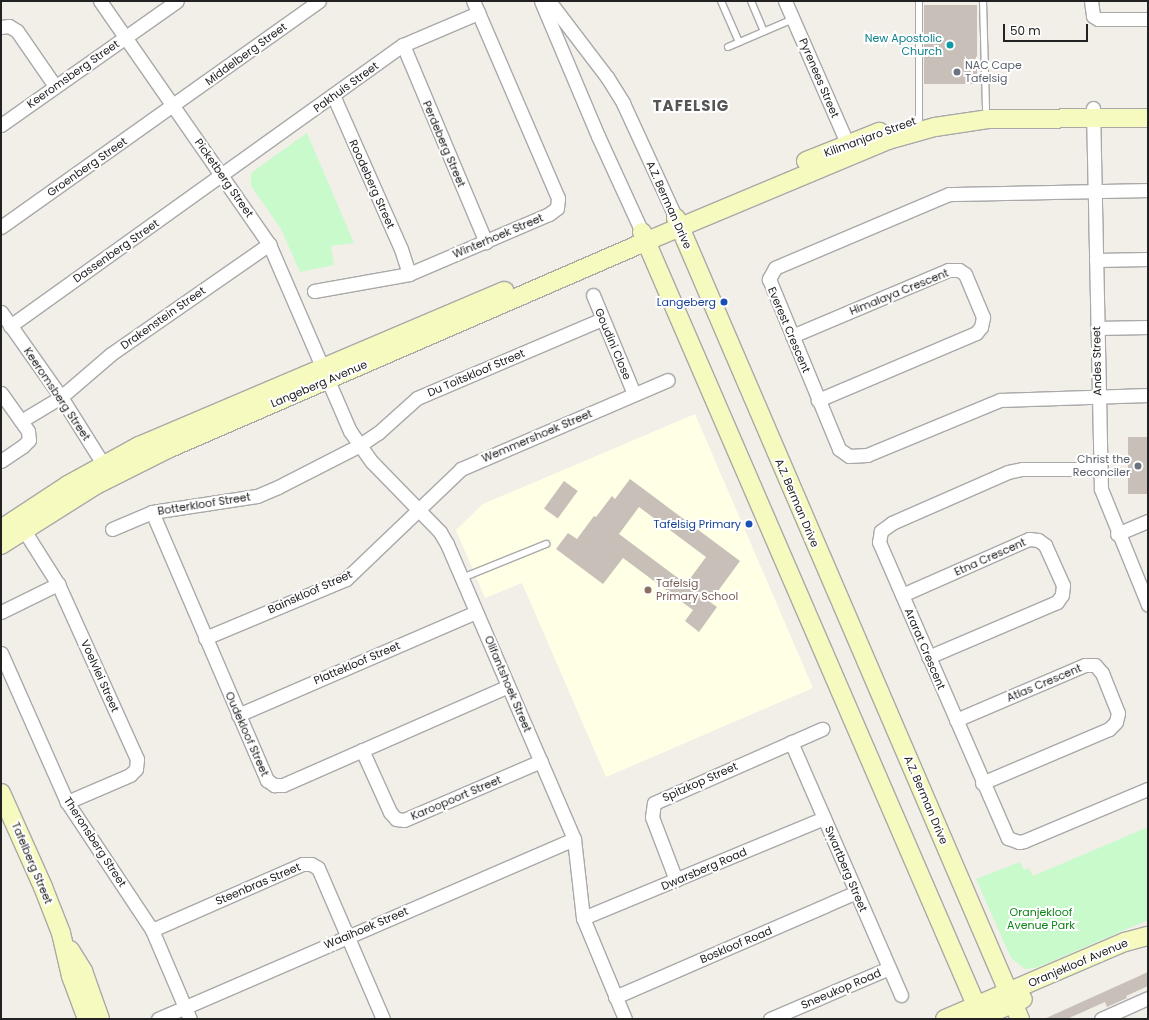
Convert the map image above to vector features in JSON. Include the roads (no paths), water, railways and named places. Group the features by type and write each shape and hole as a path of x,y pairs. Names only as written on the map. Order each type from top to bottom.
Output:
{"street":[{"name":"Picketberg Street","path":"100,1 269,244 324,375"},
{"name":"Keeromsberg Street","path":"1,125 177,1"},
{"name":"Middelberg Street","path":"173,106 319,1"},
{"path":"541,1 601,143 644,237 980,1015"},
{"name":"A.Z. Berman Drive","path":"549,1 608,77 619,97 678,223 1014,1005"},
{"name":"Pyrenees Street","path":"785,1 850,149"},
{"path":"1091,1 1093,16 1098,19 1148,19"},
{"name":"Pakhuis Street","path":"222,176 403,45 476,7"},
{"name":"Winterhoek Street","path":"314,291 409,274 549,214 557,208 558,198 476,7"},
{"path":"1,27 9,26 17,31 55,86"},
{"name":"Perdeberg Street","path":"403,45 486,242"},
{"name":"Roodeberg Street","path":"333,95 401,249 409,274"},
{"name":"Groenberg Street","path":"1,227 173,106"},
{"name":"Kilimanjaro Street","path":"850,149 962,122 1002,118 1093,113 1148,107"},
{"name":"Kilimanjaro Street","path":"644,237 918,120 986,109 1093,113 1148,118"},
{"name":"Andes Street","path":"1093,113 1099,469 1104,500 1148,605"},
{"name":"Dassenberg Street","path":"10,326 222,176"},
{"name":"Everest Crescent","path":"1148,190 949,194 775,268 770,272 769,282 839,449 848,456 858,457 1000,400 1148,395"},
{"name":"Langeberg Avenue","path":"1,544 20,524 108,471 156,439 324,375 644,237"},
{"name":"Drakenstein Street","path":"21,421 61,397 111,354 269,244"},
{"path":"1096,260 1148,259"},
{"name":"Himalaya Crescent","path":"792,336 948,270 959,270 965,274 983,317 982,327 976,333 818,400"},
{"name":"Goudini Close","path":"593,295 634,394"},
{"name":"Keeromsberg Street","path":"1,312 61,397 108,471"},
{"name":"Du Toitskloof Street","path":"360,445 378,433 417,398 602,319"},
{"path":"1097,328 1148,327"},
{"name":"Olifantshoek Street","path":"324,375 350,431 372,462 447,544 574,839 583,918 625,1019"},
{"name":"Wemmershoek Street","path":"417,510 461,469 668,380"},
{"path":"1,393 28,431 29,440 24,446 1,461"},
{"name":"Botterkloof Street","path":"112,529 152,512 257,496 360,445"},
{"name":"Ararat Crescent","path":"1099,469 1022,469 1008,472 885,526 881,531 879,542 982,783 1004,833 1008,838 1018,842 1148,789"},
{"name":"Bainskloof Street","path":"205,638 346,579 417,510"},
{"name":"Oudekloof Street","path":"152,512 267,780 274,785 282,784 508,686"},
{"path":"1117,534 1148,521"},
{"name":"Langeberg Avenue","path":"1,529 20,524"},
{"name":"Voelvlei Street","path":"20,524 58,584 137,759 136,769 130,776 67,802"},
{"name":"Etna Crescent","path":"902,595 1034,539 1045,545 1063,585 1062,595 1057,602 928,657"},
{"path":"1,612 58,584"},
{"name":"Plattekloof Street","path":"238,715 476,612"},
{"name":"Theronsberg Street","path":"1,653 67,802 152,930 187,1013"},
{"name":"Atlas Crescent","path":"956,720 1085,665 1095,665 1102,673 1118,713 1116,722 1109,729 982,783"},
{"name":"Spitzkop Street","path":"676,880 652,816 654,804 822,729"},
{"name":"Swartberg Street","path":"791,742 901,995"},
{"name":"Karoopoort Street","path":"362,750 390,812 396,819 404,820 541,761"},
{"name":"Tafelberg Street","path":"1,793 61,934 83,971 100,1019"},
{"name":"Dwarsberg Road","path":"583,918 824,818"},
{"name":"Waaihoek Street","path":"158,1019 187,1013 346,936 574,839"},
{"name":"Steenbras Street","path":"152,930 302,864 311,864 318,868 382,1019"},
{"name":"Boskloof Road","path":"615,997 856,892"},
{"name":"Tafelberg Street","path":"61,934 71,976 87,1019"},
{"name":"Oranjekloof Avenue","path":"1014,1005 1125,942 1148,936"},
{"name":"Oranjekloof Avenue","path":"1014,1005 1129,952 1148,941"},
{"name":"Sneeukop Road","path":"770,1019 889,968"},
{"path":"1101,1019 1148,998"},
{"path":"945,1019 980,1015 1014,1005"}],"lane":[{"path":"721,1 739,42"},
{"path":"751,1 764,31"},
{"path":"918,120 919,1"},
{"path":"984,1 986,109"},
{"path":"728,47 793,19"},
{"path":"462,578 546,544"}],"place":[{"name":"New Apostolic Church","path":"950,45"},
{"name":"NAC Cape Tafelsig","path":"957,72"},
{"name":"Langeberg","path":"724,302"},
{"name":"Christ the Reconciler","path":"1138,466"},
{"name":"Tafelsig Primary","path":"749,524"},
{"name":"Tafelsig Primary School","path":"648,590"}],"district":[{"name":"TAFELSIG","path":"691,106"}],"park label":[{"name":"Oranjekloof Avenue Park","path":"1041,919"}]}
